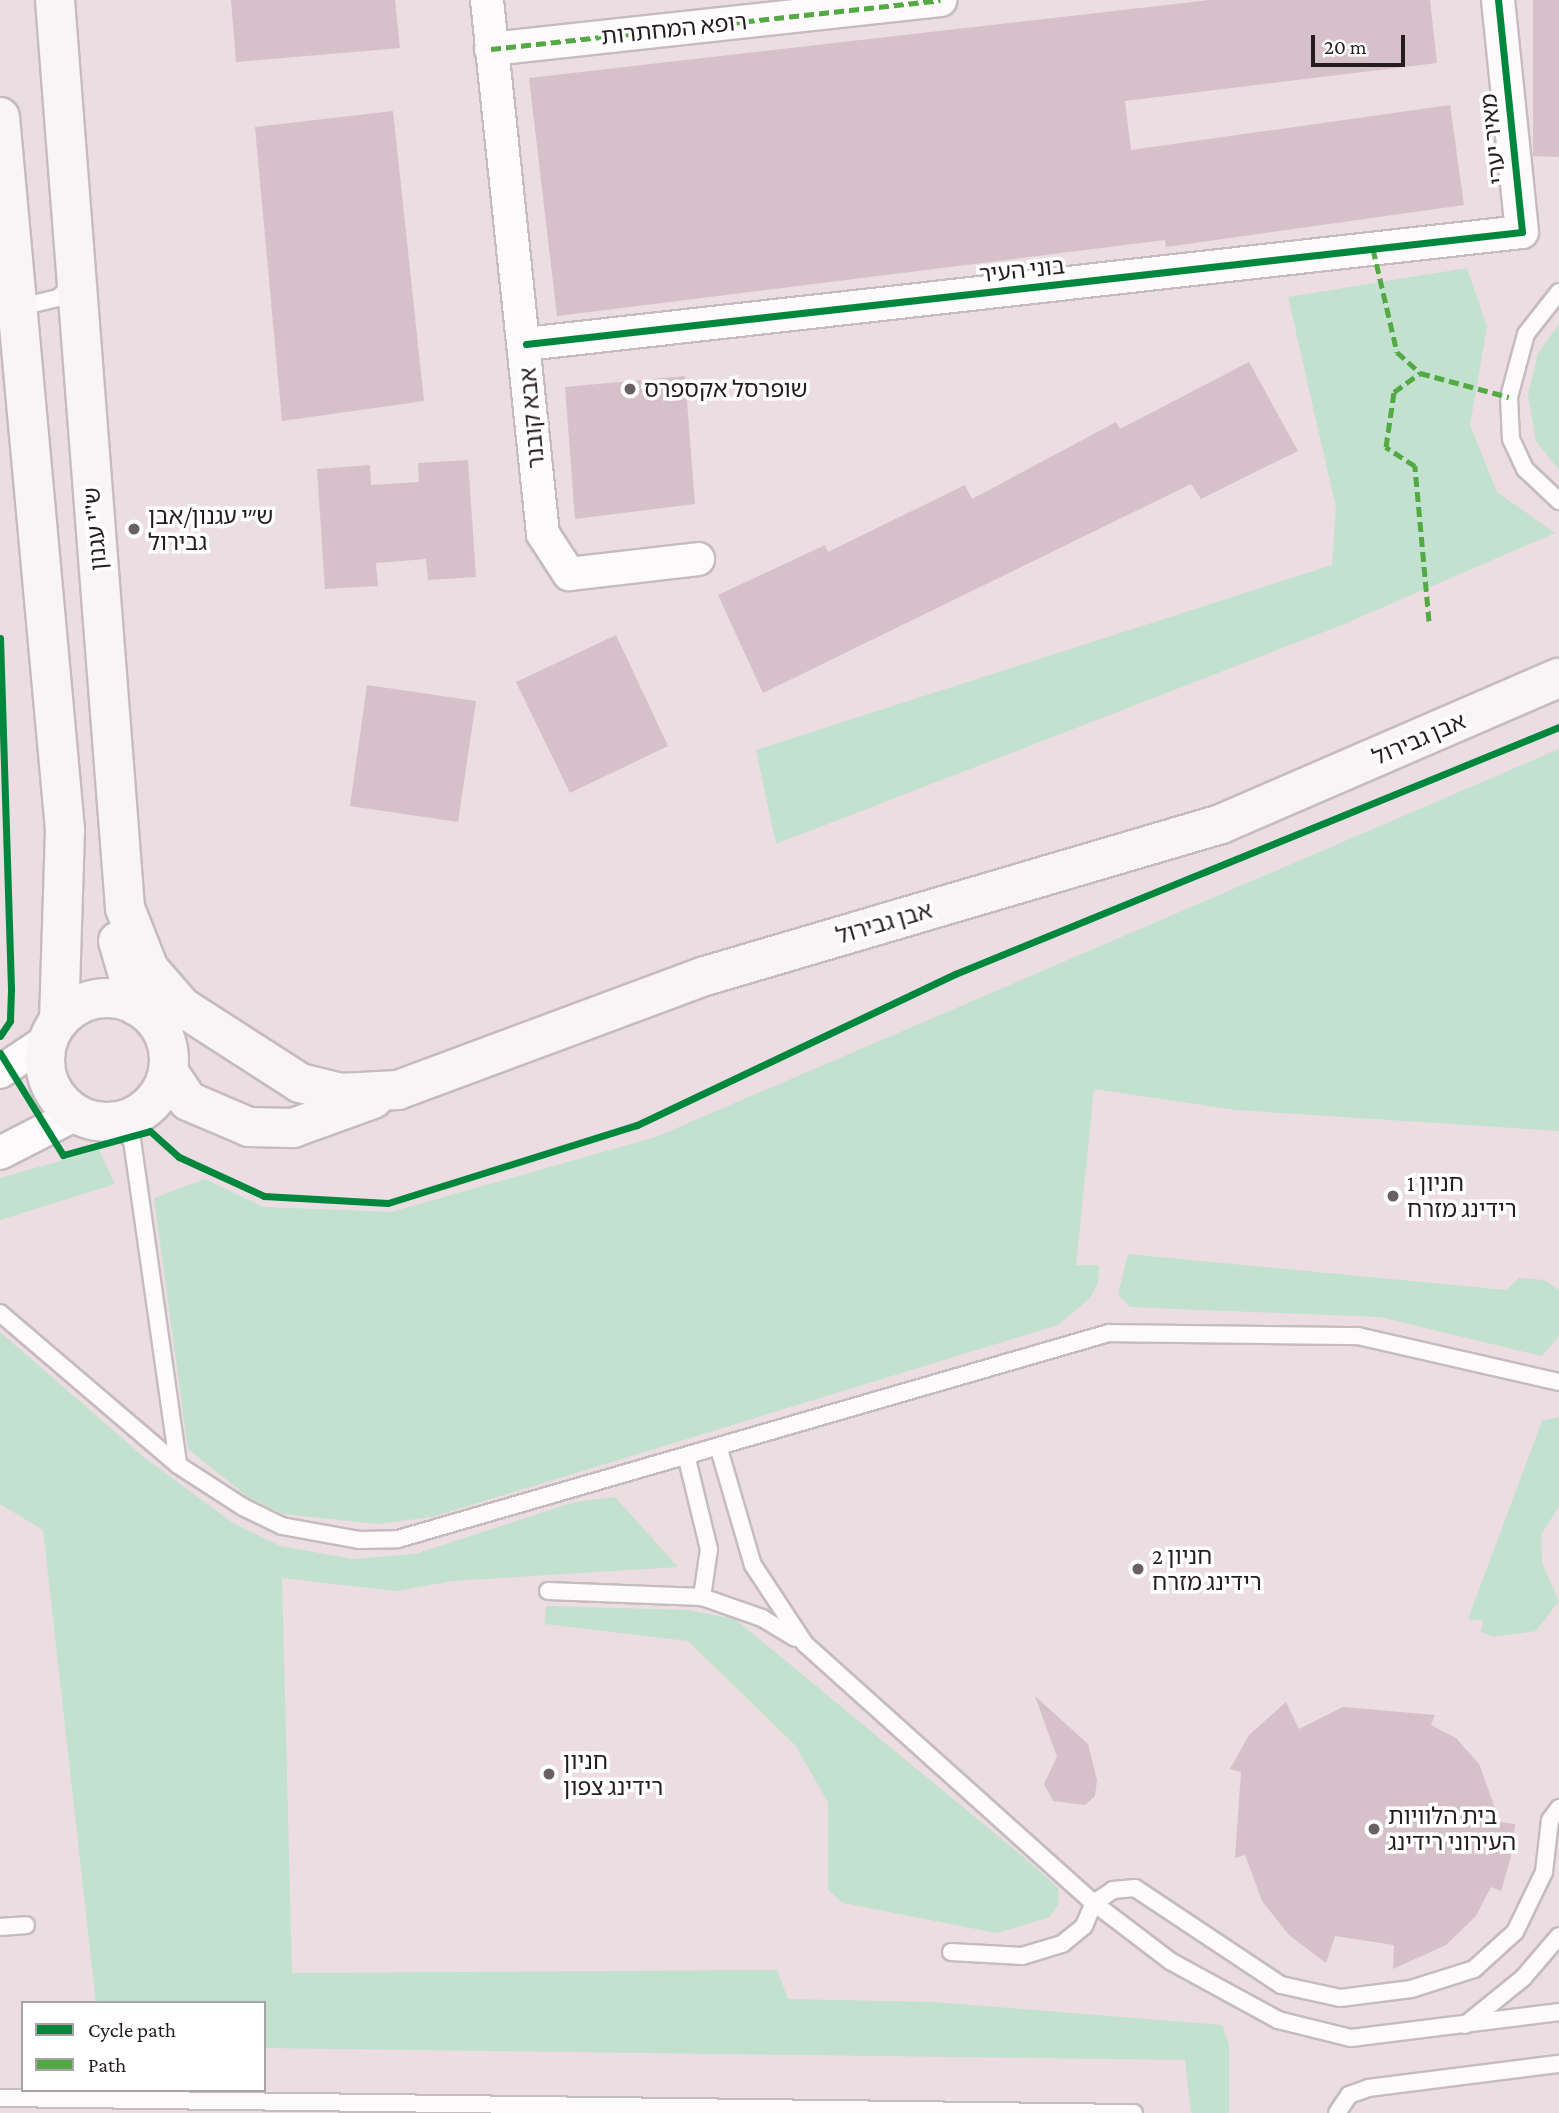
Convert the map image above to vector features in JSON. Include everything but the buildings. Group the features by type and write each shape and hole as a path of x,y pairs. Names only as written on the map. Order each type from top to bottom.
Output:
{"main road":[{"name":"ש''י עגנון","path":"55,0 73,284 101,593 125,908 149,969 210,1029"},
{"path":"0,117 7,308 65,831 49,1082 94,1119 154,1101 168,1071"},
{"path":"101,593 113,915 137,1006 163,1033 168,1071 188,1101 204,1112 270,1129 293,1128 398,1090"},
{"name":"אבן גבירול","path":"210,1029 300,1083 341,1093 398,1090 705,976 1221,824 1559,678"},
{"path":"53,1030 95,1000 137,1006"}],"street":[{"name":"אבא קובנר","path":"487,0 526,344 543,534 569,574 698,559"},
{"name":"רופא המחתרות","path":"491,50 940,0"},
{"name":"מאיר יערי","path":"1498,0 1522,232"},
{"name":"בוני העיר","path":"526,344 1522,232"},
{"path":"0,1072 53,1030"},
{"path":"0,1153 94,1119"}],"lane":[{"path":"7,308 58,298 73,284"},
{"path":"1559,292 1526,334 1509,397 1511,439 1525,469 1559,501"},
{"path":"94,1119 132,1140 178,1465"},
{"path":"0,1313 178,1465 282,1526 359,1540 398,1539 687,1459 1109,1333 1358,1336 1559,1382"},
{"path":"719,1449 753,1565 804,1642"},
{"path":"687,1459 709,1549 702,1597"},
{"path":"548,1591 702,1597 762,1618 804,1642 1094,1903 1170,1961 1278,2020 1351,2038 1464,2026 1559,2012"},
{"path":"951,1952 1022,1956 1062,1944 1084,1926 1094,1903 1113,1890 1153,1895 1208,1940 1310,1996 1411,1989 1474,1969 1515,1933 1544,1872 1549,1820 1559,1808"},
{"path":"0,1927 26,1925"},
{"path":"1464,2026 1523,1978 1559,1936"},
{"path":"1337,2113 1349,2095 1368,2088 1559,2064"},
{"path":"0,2098 1134,2113"}],"green space":[{"path":"1467,268 1487,327 1470,425 1497,492 1555,533 1342,625 776,844 756,750 1332,565 1336,508 1288,297"},
{"path":"1559,324 1559,470 1536,441 1528,395 1538,353"},
{"path":"1559,749 1559,1131 1236,1110 1094,1089 1076,1265 1099,1265 1098,1283 1090,1298 1058,1325 432,1517 377,1524 283,1514 248,1497 188,1449 154,1198 205,1179 263,1207 391,1212 656,1137"},
{"path":"99,1150 115,1184 0,1220 0,1178"},
{"path":"1128,1254 1506,1290 1519,1278 1544,1280 1559,1290 1559,1336 1542,1356 1380,1317 1130,1307 1118,1294"},
{"path":"0,1332 145,1458 233,1523 280,1546 353,1559 415,1554 575,1502 615,1497 678,1567 453,1581 396,1591 282,1578 292,1973 777,1970 788,1999 934,2002 1222,2025 1229,2044 1229,2113 1191,2113 1185,2060 266,2048 266,2001 96,2001 43,1530 0,1504"},
{"path":"1559,1417 1559,1506 1541,1535 1542,1563 1559,1601 1536,1631 1493,1637 1481,1632 1483,1621 1468,1619 1542,1421"},
{"path":"546,1606 688,1610 735,1619 1033,1865 1058,1888 1059,1903 1050,1917 997,1933 843,1903 828,1890 828,1802 795,1745 688,1641 545,1624"}],"marked path":[{"path":"491,49 940,0"},
{"path":"1373,249 1397,352 1420,373"},
{"path":"1429,621 1415,466 1386,447 1394,392 1420,373 1509,397"}],"cycle path":[{"path":"526,344 1522,232 1498,0"},
{"path":"0,638 11,990 10,1021 0,1036"},
{"path":"0,1053 63,1155 150,1131 179,1157 264,1196 388,1203 637,1125 955,974 1559,727"}],"place":[{"name":"שופרסל אקספרס","path":"630,389"},
{"name":"ש״י עגנון/אבן גבירול","path":"134,529"},
{"name":"1 חניון רידינג מזרח","path":"1393,1196"},
{"name":"2 חניון רידינג מזרח","path":"1138,1569"},
{"name":"חניון רידינג צפון","path":"549,1774"},
{"name":"בית הלוויות העירוני רידינג","path":"1374,1829"}]}
